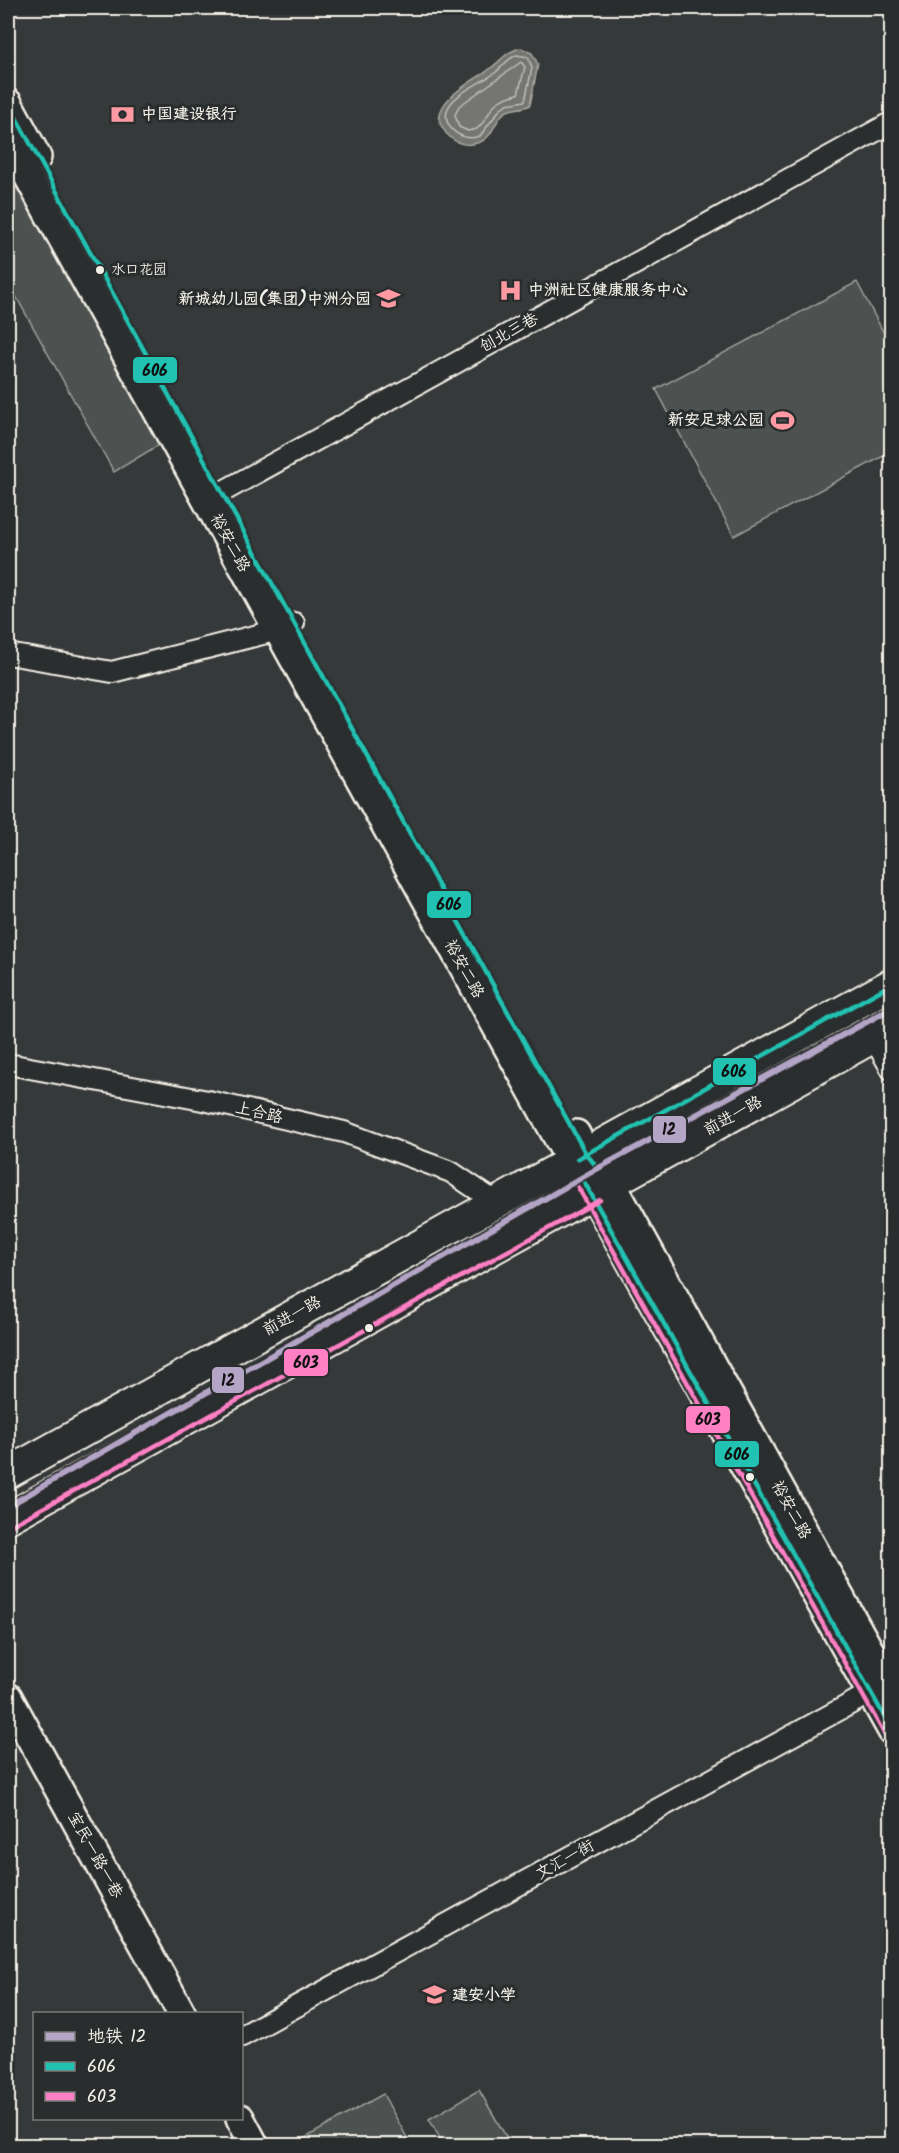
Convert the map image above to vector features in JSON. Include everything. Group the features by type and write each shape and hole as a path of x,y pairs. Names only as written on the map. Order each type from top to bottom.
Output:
{"main road":[{"name":"裕安二路","path":"8,103 222,492 286,627"},
{"name":"裕安二路","path":"8,140 286,627 579,1158 602,1189 883,1689 891,1731"},
{"name":"前进一路","path":"8,1473 891,984"},
{"path":"823,1022 815,1032 818,1050 828,1057 840,1056"},
{"name":"前进一路","path":"8,1518 882,1032"},
{"name":"宝民一路一巷","path":"8,1697 181,2012"},
{"path":"241,2120 255,2145"}],"street":[{"name":"创北三巷","path":"222,492 891,122"},
{"path":"8,654 112,672 286,627"},
{"path":"882,1032 891,1070"},
{"name":"上合路","path":"8,1064 208,1101 344,1132 451,1172 497,1203"},
{"name":"文汇一街","path":"243,2035 883,1689"}],"shaded area":[{"path":"8,154 167,440 114,472 8,282"},
{"name":"新安足球公园","path":"857,282 891,347 891,452 734,536 656,389"},
{"path":"479,2090 511,2145 444,2145 429,2119"},
{"path":"383,2094 411,2145 309,2145 305,2138"}],"water":[{"path":"521,48 532,53 538,64 530,105 504,113 490,134 482,141 467,144 451,138 442,127 440,117 442,107 449,98 507,54"}],"metro line":[{"name":"12","path":"8,1506 595,1170 892,1008"}],"transit line":[{"name":"606","path":"8,103 586,1154 599,1169"},
{"name":"606","path":"577,1159 892,984"},
{"name":"606","path":"582,1178 892,1730"},
{"name":"603","path":"575,1182 885,1735"},
{"name":"603","path":"12,1525 600,1200"}],"place":[{"name":"中国建设银行","path":"123,114"},
{"name":"水口花园","path":"100,270"},
{"name":"中洲社区健康服务中心","path":"510,290"},
{"name":"新城幼儿园(集团)中洲分园","path":"389,299"},
{"name":"新安足球公园","path":"782,420"},
{"name":"建安小学","path":"434,1995"}]}
